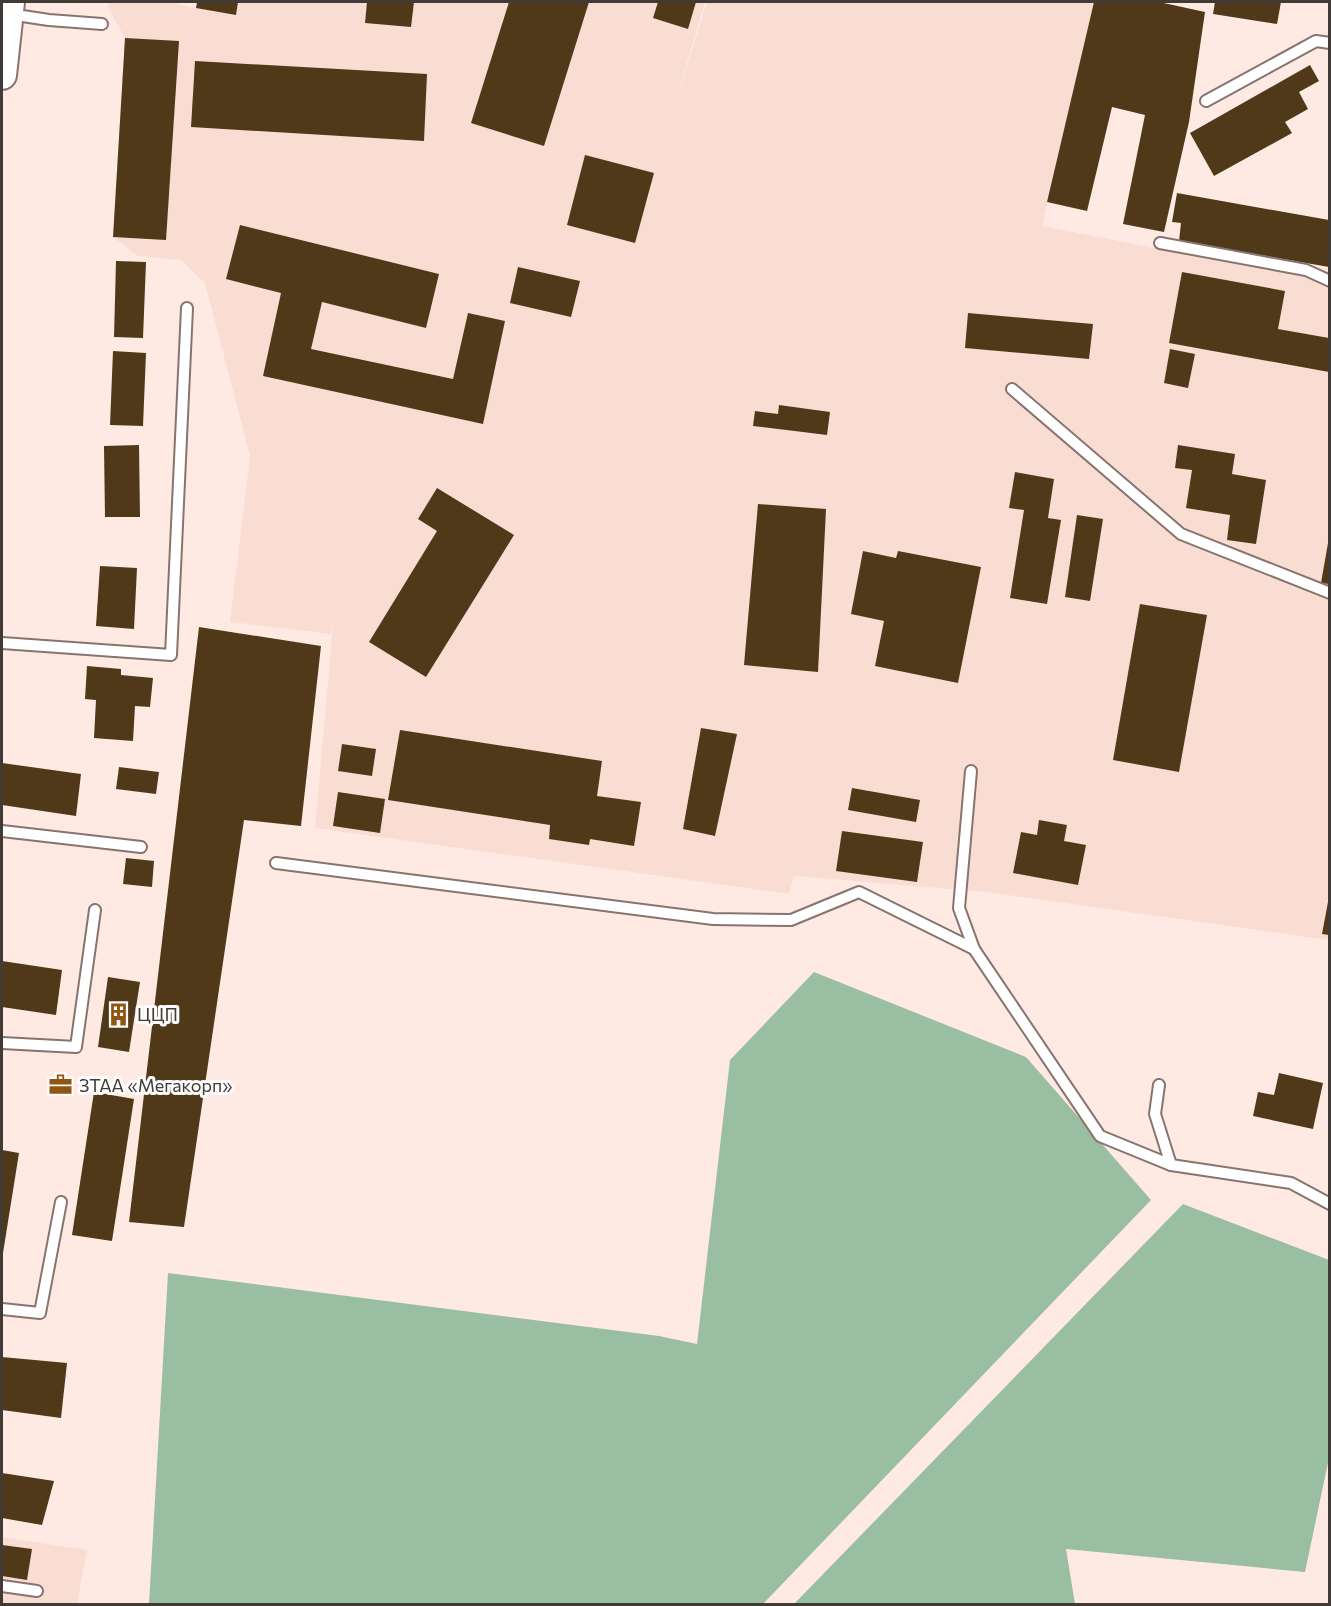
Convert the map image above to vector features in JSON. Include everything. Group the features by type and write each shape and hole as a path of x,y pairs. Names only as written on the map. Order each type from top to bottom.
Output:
{"main road":[{"path":"2,75 9,8"}],"lane":[{"path":"9,8 49,20 102,24"},
{"path":"1206,101 1316,41 1329,43"},
{"path":"1160,243 1306,270 1329,281"},
{"path":"2,643 171,655 187,308"},
{"path":"1012,389 1181,534 1329,593"},
{"path":"971,771 959,908 974,949 1100,1136 1171,1165 1291,1182 1329,1204"},
{"path":"2,831 141,847"},
{"path":"276,863 712,919 790,920 859,892 974,949"},
{"path":"2,1043 76,1047 95,910"},
{"path":"1159,1085 1155,1114 1171,1165"},
{"path":"2,1309 40,1313 61,1202"},
{"path":"2,1586 37,1591"}],"shaded area":[{"path":"109,2 169,2 196,8 197,2 705,2 674,106 707,2 1094,2 1042,226 1329,282 1329,940 986,892 794,876 789,894 315,828 333,625 331,634 230,622 250,456 205,283 181,260 138,256 113,237 125,38 108,8"},
{"path":"2,1537 87,1550 77,1604 2,1604"}],"green space":[{"path":"814,972 1026,1057 1151,1200 763,1604 149,1604 168,1273 659,1336 697,1344 730,1060"},
{"path":"1183,1204 1329,1260 1329,1458 1305,1572 1066,1549 1075,1604 794,1604"}],"building":[{"path":"197,2 238,2 236,15 196,8"},
{"path":"367,2 414,2 411,27 365,23"},
{"path":"509,2 589,2 544,146 471,123"},
{"path":"658,2 696,2 688,29 653,18"},
{"path":"1094,2 1159,2 1205,12 1189,122 1164,232 1123,224 1145,115 1112,107 1087,211 1047,202"},
{"path":"1215,2 1281,2 1277,24 1213,14"},
{"path":"125,38 179,41 166,240 113,237"},
{"path":"195,61 427,74 424,141 191,127"},
{"path":"1310,65 1319,81 1299,92 1308,109 1285,122 1292,133 1214,176 1190,133"},
{"path":"585,155 654,173 635,243 567,225"},
{"path":"1177,193 1329,220 1329,267 1179,241 1181,223 1172,222"},
{"path":"240,225 439,274 426,328 322,302 311,349 453,379 468,313 505,321 483,424 263,376 281,293 226,279"},
{"path":"116,261 146,262 143,338 114,337"},
{"path":"518,267 580,281 571,317 510,303"},
{"path":"1182,272 1285,291 1278,329 1329,338 1329,372 1169,343"},
{"path":"968,313 1093,324 1089,359 965,348"},
{"path":"1170,349 1195,354 1188,388 1164,383"},
{"path":"113,351 146,353 143,426 110,425"},
{"path":"779,405 830,412 827,435 753,426 755,411 778,414"},
{"path":"139,445 140,517 105,517 104,446"},
{"path":"1178,445 1235,454 1232,474 1266,480 1256,544 1227,540 1230,515 1186,508 1192,470 1175,468"},
{"path":"1015,472 1054,479 1048,518 1061,520 1047,604 1010,598 1024,510 1009,508"},
{"path":"437,488 514,535 426,677 369,642 437,531 418,519"},
{"path":"758,504 826,509 818,672 744,665"},
{"path":"1077,515 1103,519 1090,601 1065,597"},
{"path":"1329,543 1329,584 1321,583"},
{"path":"863,551 896,558 898,551 981,567 958,683 875,666 884,621 851,614"},
{"path":"100,566 137,568 134,629 96,626"},
{"path":"1140,604 1207,615 1179,772 1113,760"},
{"path":"199,627 321,646 301,826 244,820 184,1227 129,1222"},
{"path":"87,666 121,669 121,675 153,678 150,707 135,706 133,741 94,738 96,700 85,699"},
{"path":"701,728 737,734 715,836 683,829"},
{"path":"400,730 602,761 597,796 641,802 634,846 590,839 589,845 549,839 550,825 388,800"},
{"path":"342,744 376,749 372,776 338,771"},
{"path":"2,763 81,774 76,816 2,805"},
{"path":"119,767 159,772 156,794 116,789"},
{"path":"852,788 920,800 916,822 848,810"},
{"path":"338,792 385,799 380,833 333,826"},
{"path":"1039,820 1067,825 1064,841 1086,845 1078,885 1013,873 1021,832 1037,835"},
{"path":"842,831 923,842 917,882 836,871"},
{"path":"126,858 154,861 152,887 123,884"},
{"path":"1329,902 1329,935 1322,934"},
{"path":"2,961 62,970 56,1015 2,1007"},
{"name":"ЦЦП","path":"108,977 140,982 129,1052 98,1047"},
{"path":"1279,1073 1323,1083 1313,1129 1253,1116 1258,1092 1274,1095"},
{"path":"94,1092 134,1099 112,1241 72,1235"},
{"path":"2,1150 19,1153 3,1253 2,1253"},
{"path":"2,1357 67,1363 61,1418 2,1410"},
{"path":"2,1473 54,1481 42,1525 2,1518"},
{"path":"2,1545 32,1549 27,1580 2,1576"}],"place":[{"name":"ЦЦП","path":"119,1014"},
{"name":"ЗТАА «Мегакорп»","path":"61,1085"}]}
